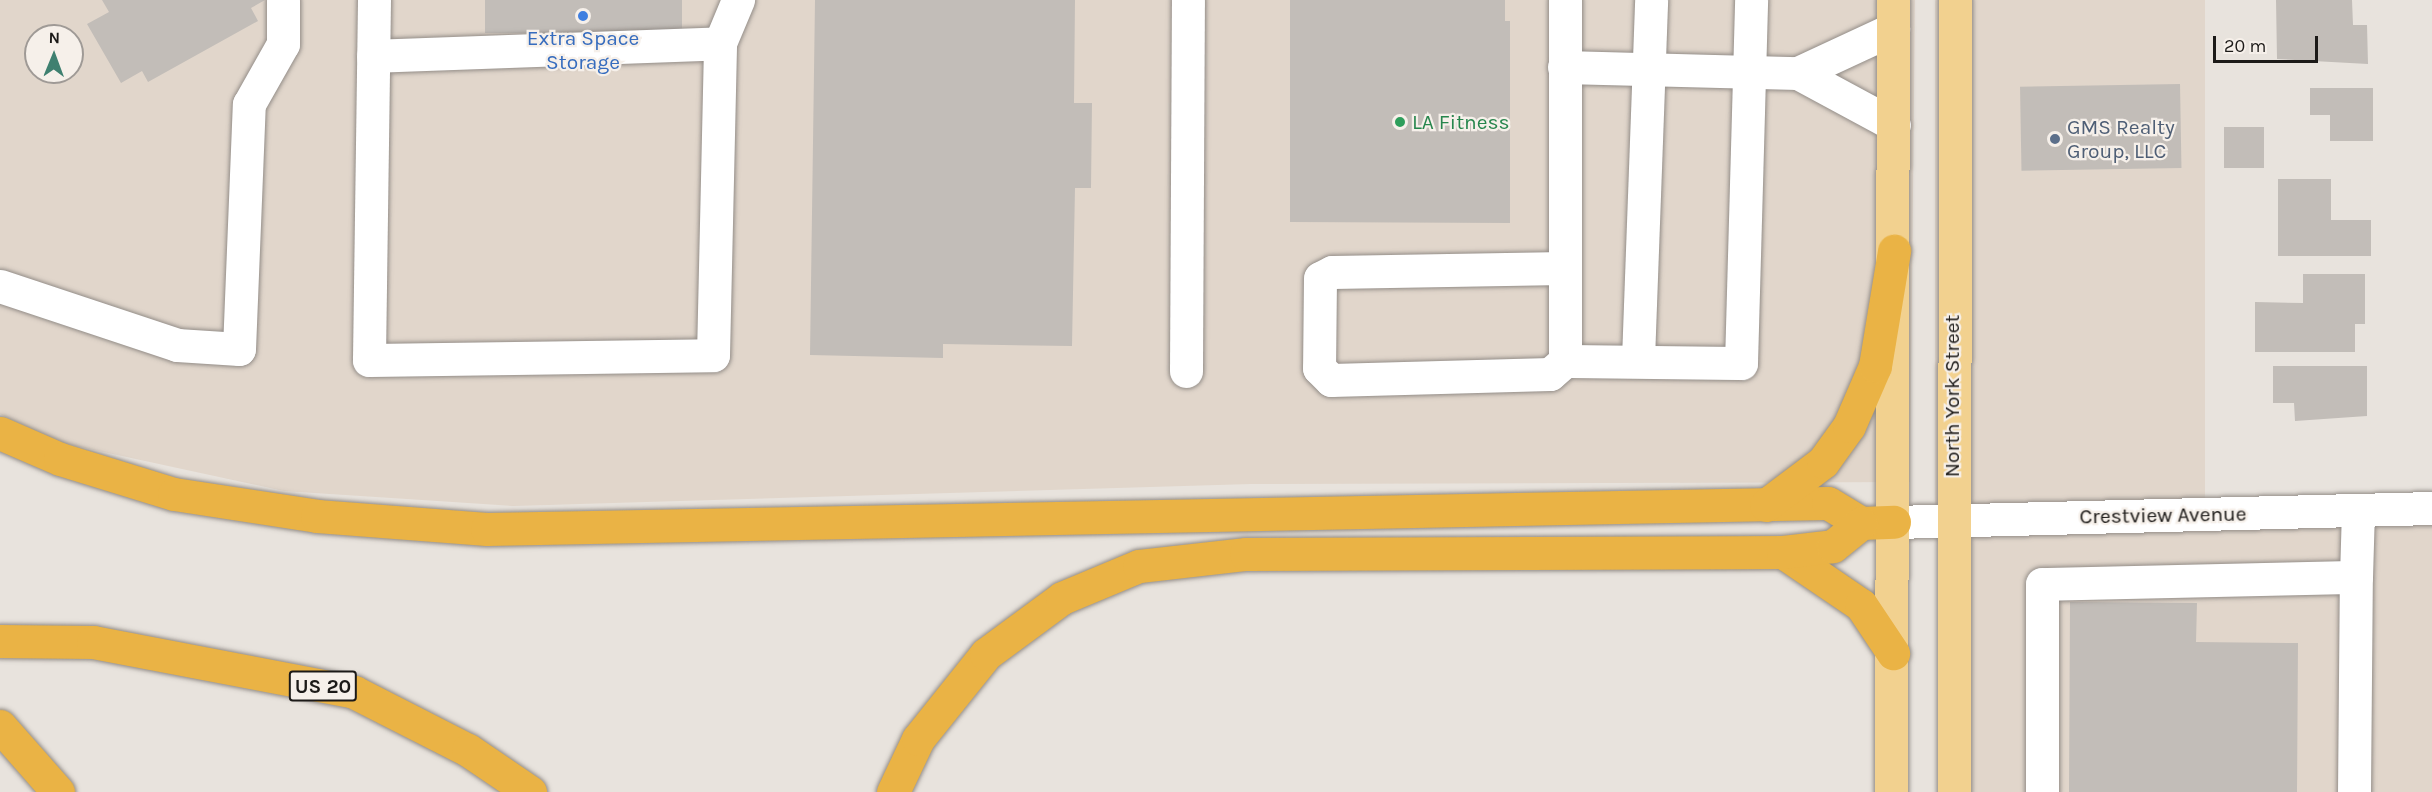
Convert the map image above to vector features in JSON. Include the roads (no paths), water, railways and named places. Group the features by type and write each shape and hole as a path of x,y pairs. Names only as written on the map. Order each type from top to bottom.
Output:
{"highway":[{"path":"1766,505 1823,462 1849,426 1875,366 1894,251"},
{"path":"0,433 60,459 174,494 317,516 487,529 1828,503 1861,523 1894,522"},
{"path":"892,792 918,739 986,654 1062,598 1139,566 1246,554 1783,552 1833,546 1861,523"},
{"path":"1783,552 1861,605 1893,653"},
{"name":"US 20","path":"0,641 93,642 354,692 468,750 530,792"},
{"path":"0,726 57,792"}],"main road":[{"name":"North York Street","path":"1954,792 1952,522 1955,0"},
{"path":"1891,792 1894,522 1893,15"}],"street":[{"path":"0,286 177,345 239,350 249,104 283,44 283,0"},
{"path":"374,0 369,360 713,356 720,43 738,0"},
{"path":"1186,371 1188,0"},
{"path":"1564,361 1565,0"},
{"path":"1638,359 1651,69 1651,0"},
{"path":"1564,268 1332,272 1320,279 1319,368 1331,380 1354,380 1550,374 1564,361 1638,359 1741,363 1751,0"},
{"path":"1798,73 1893,15"},
{"path":"373,56 720,43"},
{"path":"1564,67 1798,73 1894,125"},
{"name":"Crestview Avenue","path":"1894,522 2432,508"},
{"path":"2354,792 2358,510"},
{"path":"2042,792 2042,585 2356,577"}],"place":[{"name":"Extra Space Storage","path":"583,16"},
{"name":"LA Fitness","path":"1400,122"},
{"name":"GMS Realty Group, LLC","path":"2055,139"}]}
